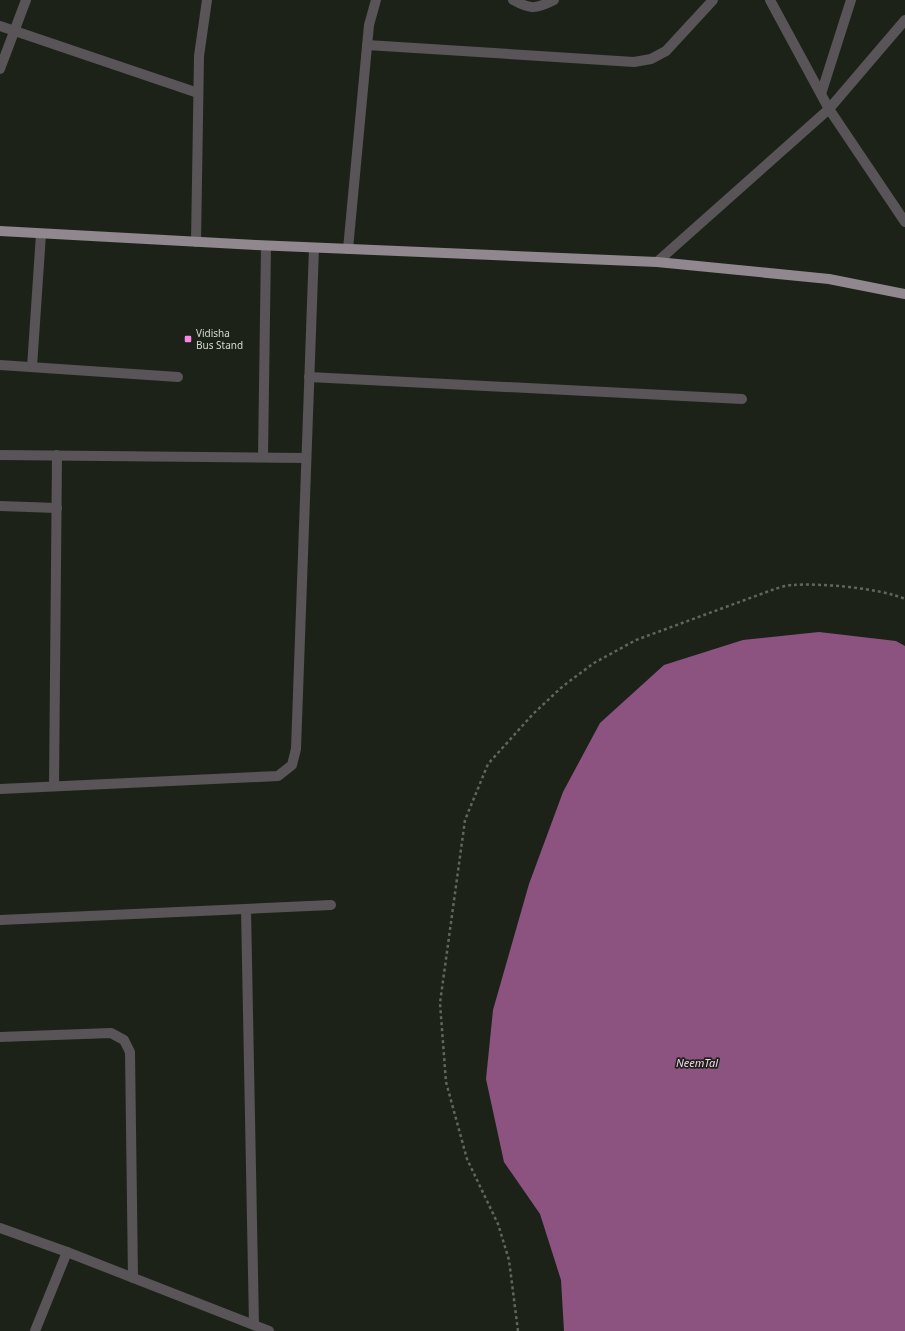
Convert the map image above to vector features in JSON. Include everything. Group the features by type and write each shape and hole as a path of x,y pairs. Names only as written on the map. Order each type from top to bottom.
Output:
{"main road":[{"path":"0,231 266,246 656,262 829,279 905,294"}],"street":[{"path":"0,69 26,0"},
{"path":"196,242 199,56 207,0"},
{"path":"348,249 369,25 376,0"},
{"path":"513,0 523,6 538,8 554,0"},
{"path":"367,45 634,62 651,59 666,51 713,0"},
{"path":"770,0 829,108 905,222"},
{"path":"821,94 851,0"},
{"path":"656,262 829,108 905,20"},
{"path":"0,26 198,93"},
{"path":"32,367 41,234"},
{"path":"264,457 266,246"},
{"path":"0,789 278,776 292,765 296,749 314,248"},
{"path":"0,365 178,377"},
{"path":"309,377 742,399"},
{"path":"0,455 306,458"},
{"path":"54,786 57,455"},
{"path":"0,506 57,508"},
{"path":"0,920 331,905"},
{"path":"246,909 254,1325"},
{"path":"0,1037 111,1033 124,1040 130,1052 133,1278"},
{"path":"0,1228 67,1252 269,1331"},
{"path":"35,1331 67,1252"}],"path":[{"path":"518,1331 509,1260 498,1224 467,1159 446,1082 440,1003 465,820 488,764 533,714 563,686 594,663 636,640 791,584 823,585 894,594 905,599"}],"water":[{"name":"NeemTal","path":"819,632 896,641 905,646 905,1331 564,1331 561,1280 540,1214 504,1162 486,1079 493,1010 529,884 563,792 600,723 664,665 743,640"}],"place":[{"name":"Vidisha Bus Stand","path":"188,339"}]}
